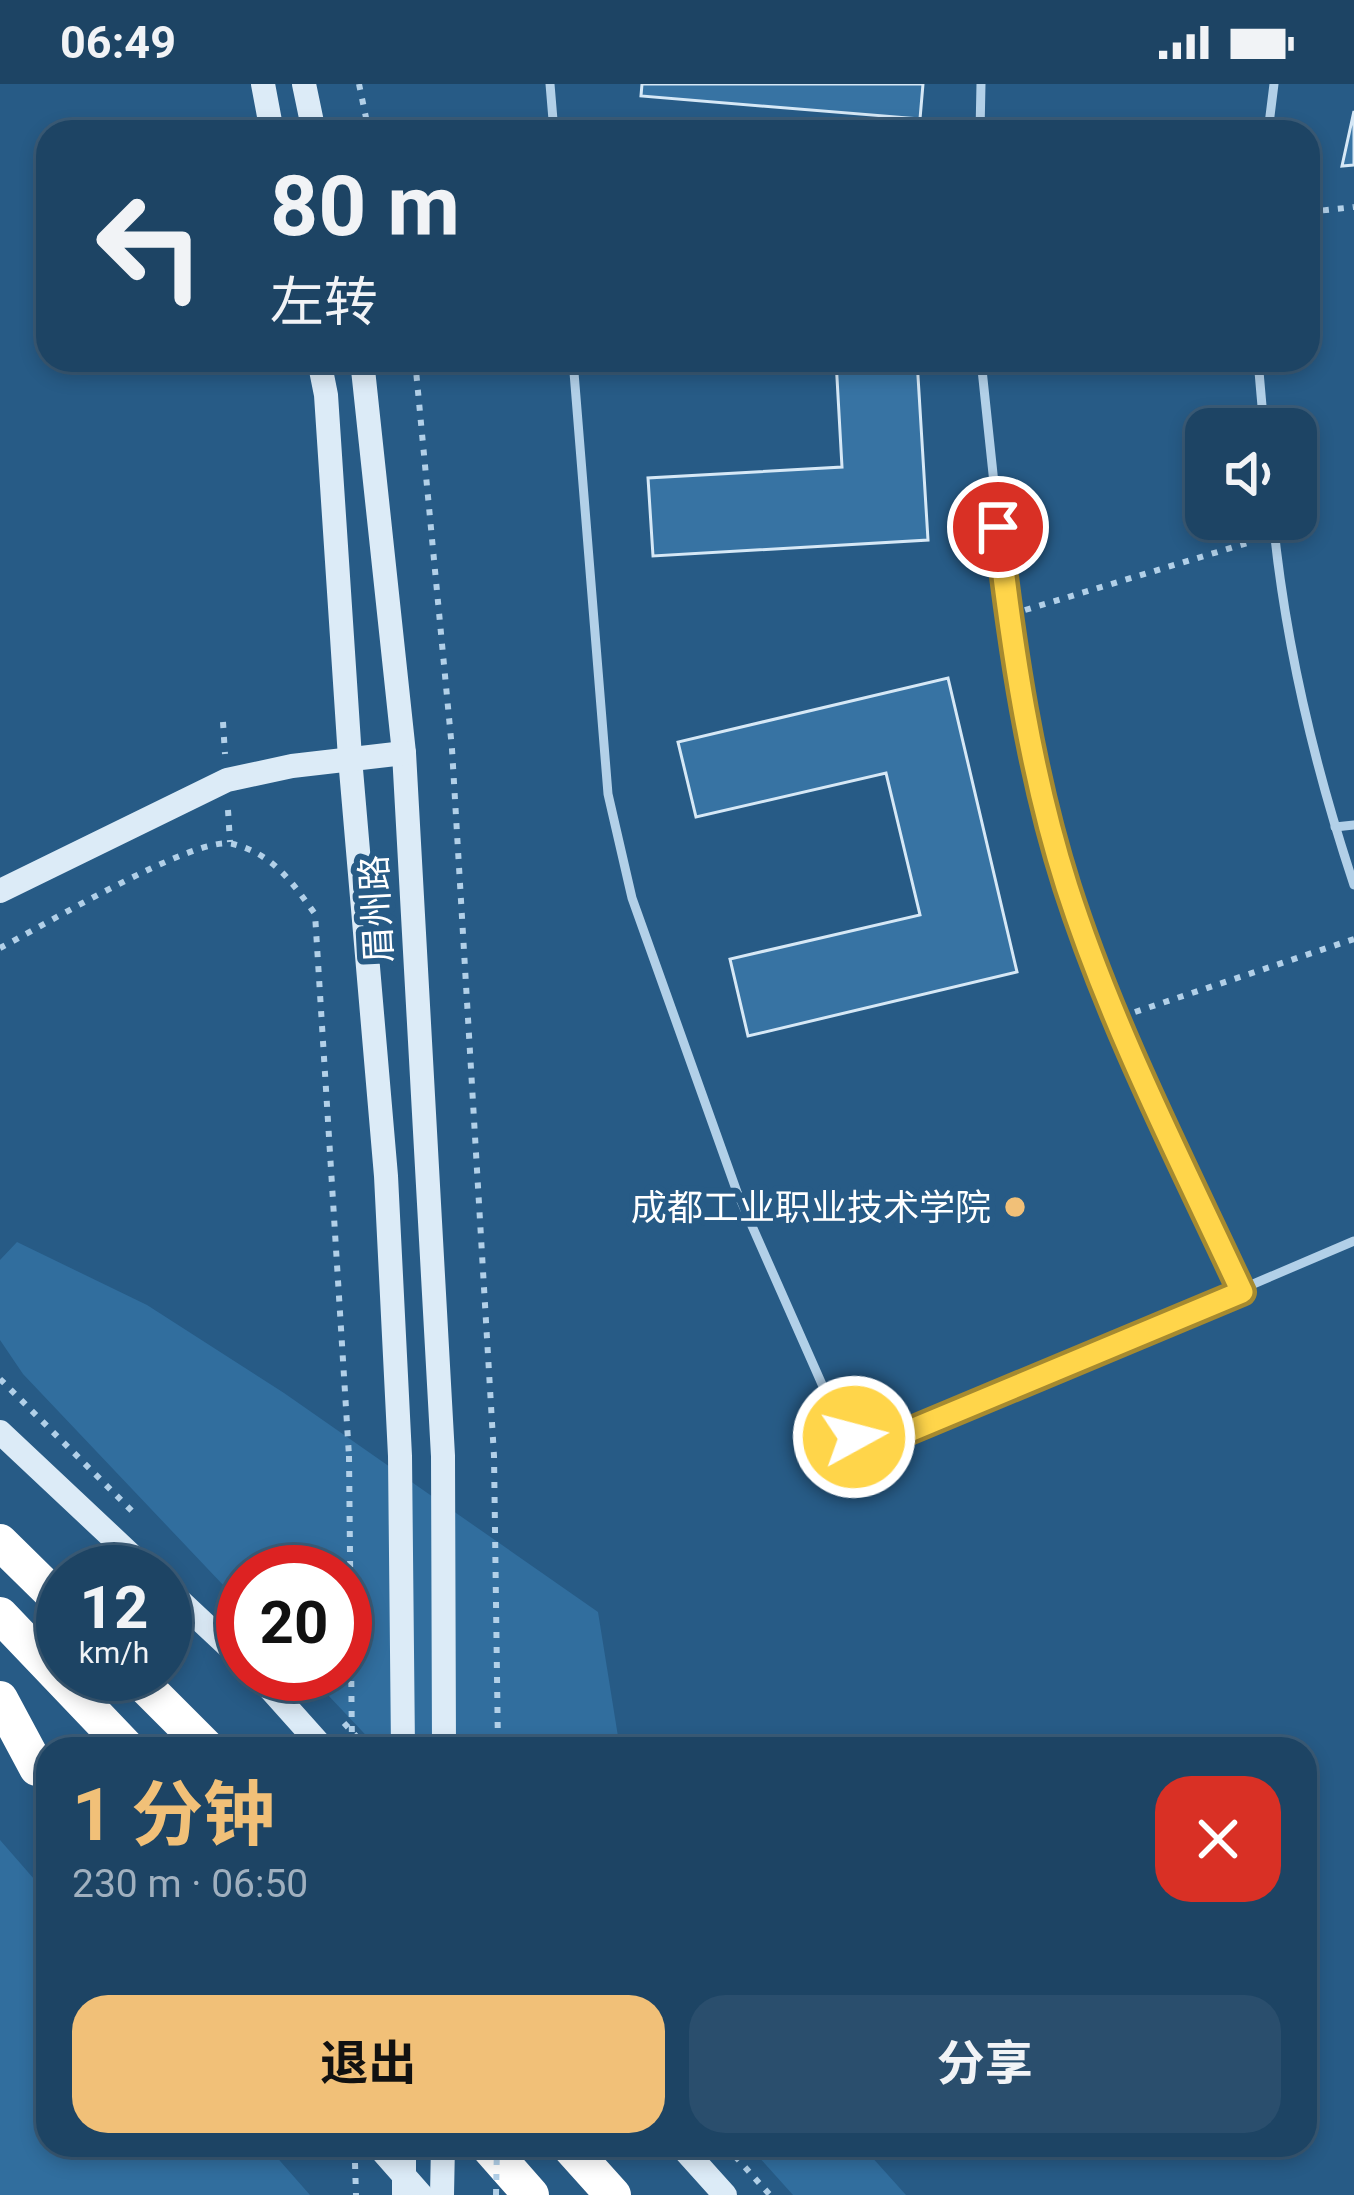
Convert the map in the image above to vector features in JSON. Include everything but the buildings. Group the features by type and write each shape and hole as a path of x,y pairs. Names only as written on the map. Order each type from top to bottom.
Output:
{"highway":[{"path":"0,1542 36,1577"},
{"path":"0,1615 117,1737"},
{"path":"0,1699 36,1763"},
{"path":"160,1701 196,1737"},
{"path":"498,2157 531,2195"},
{"path":"579,2157 613,2195"}],"main road":[{"path":"262,84 270,120"},
{"path":"304,84 312,120"},
{"path":"321,372 386,1176 400,1456 403,1737"},
{"name":"眉州路","path":"363,372 404,753 443,1456 444,1737"},
{"path":"0,891 227,780 404,753"},
{"path":"0,1432 120,1545"},
{"path":"192,1612 216,1635"},
{"path":"281,1701 313,1737"},
{"path":"0,1732 36,1768"},
{"path":"388,2157 421,2195"},
{"path":"404,2157 404,2195"},
{"path":"442,2157 442,2195"},
{"path":"691,2157 725,2195"}],"lane":[{"path":"550,84 553,120"},
{"path":"980,120 981,84"},
{"path":"1270,120 1274,84"},
{"path":"574,372 608,794 632,898 737,1192 836,1416 854,1437 881,1442 1242,1292 1354,1240"},
{"path":"981,372 1008,616 1036,766 1066,886 1115,1019 1242,1292"},
{"path":"1259,372 1262,408"},
{"path":"1276,540 1300,684 1334,827 1354,885"},
{"path":"1334,827 1354,825"}],"path":[{"path":"358,84 366,120"},
{"path":"1320,211 1354,207"},
{"path":"416,372 452,748 494,1456 498,1737"},
{"path":"1008,616 1259,540"},
{"path":"0,948 190,849 230,842 280,866 315,914 349,1456 352,1737"},
{"path":"1115,1019 1354,940"},
{"path":"0,1379 146,1525"},
{"path":"496,2195 497,2157"},
{"path":"736,2157 770,2195"}],"shaded area":[{"path":"17,1242 147,1305 284,1393 598,1612 618,1737 368,1737 334,1701 372,1701 372,1545 216,1545 216,1578 192,1552 192,1545 185,1545 23,1374 0,1340 0,1260"},
{"path":"0,1840 36,1881 36,2157 277,2157 310,2195 0,2195"},
{"path":"759,2157 872,2157 906,2195 793,2195"}],"place":[{"name":"成都工业职业技术学院","path":"1015,1207"}],"route":[{"path":"854,1437 881,1442 1242,1292 1115,1019 1066,886 1036,766 1008,616 998,527"}]}
